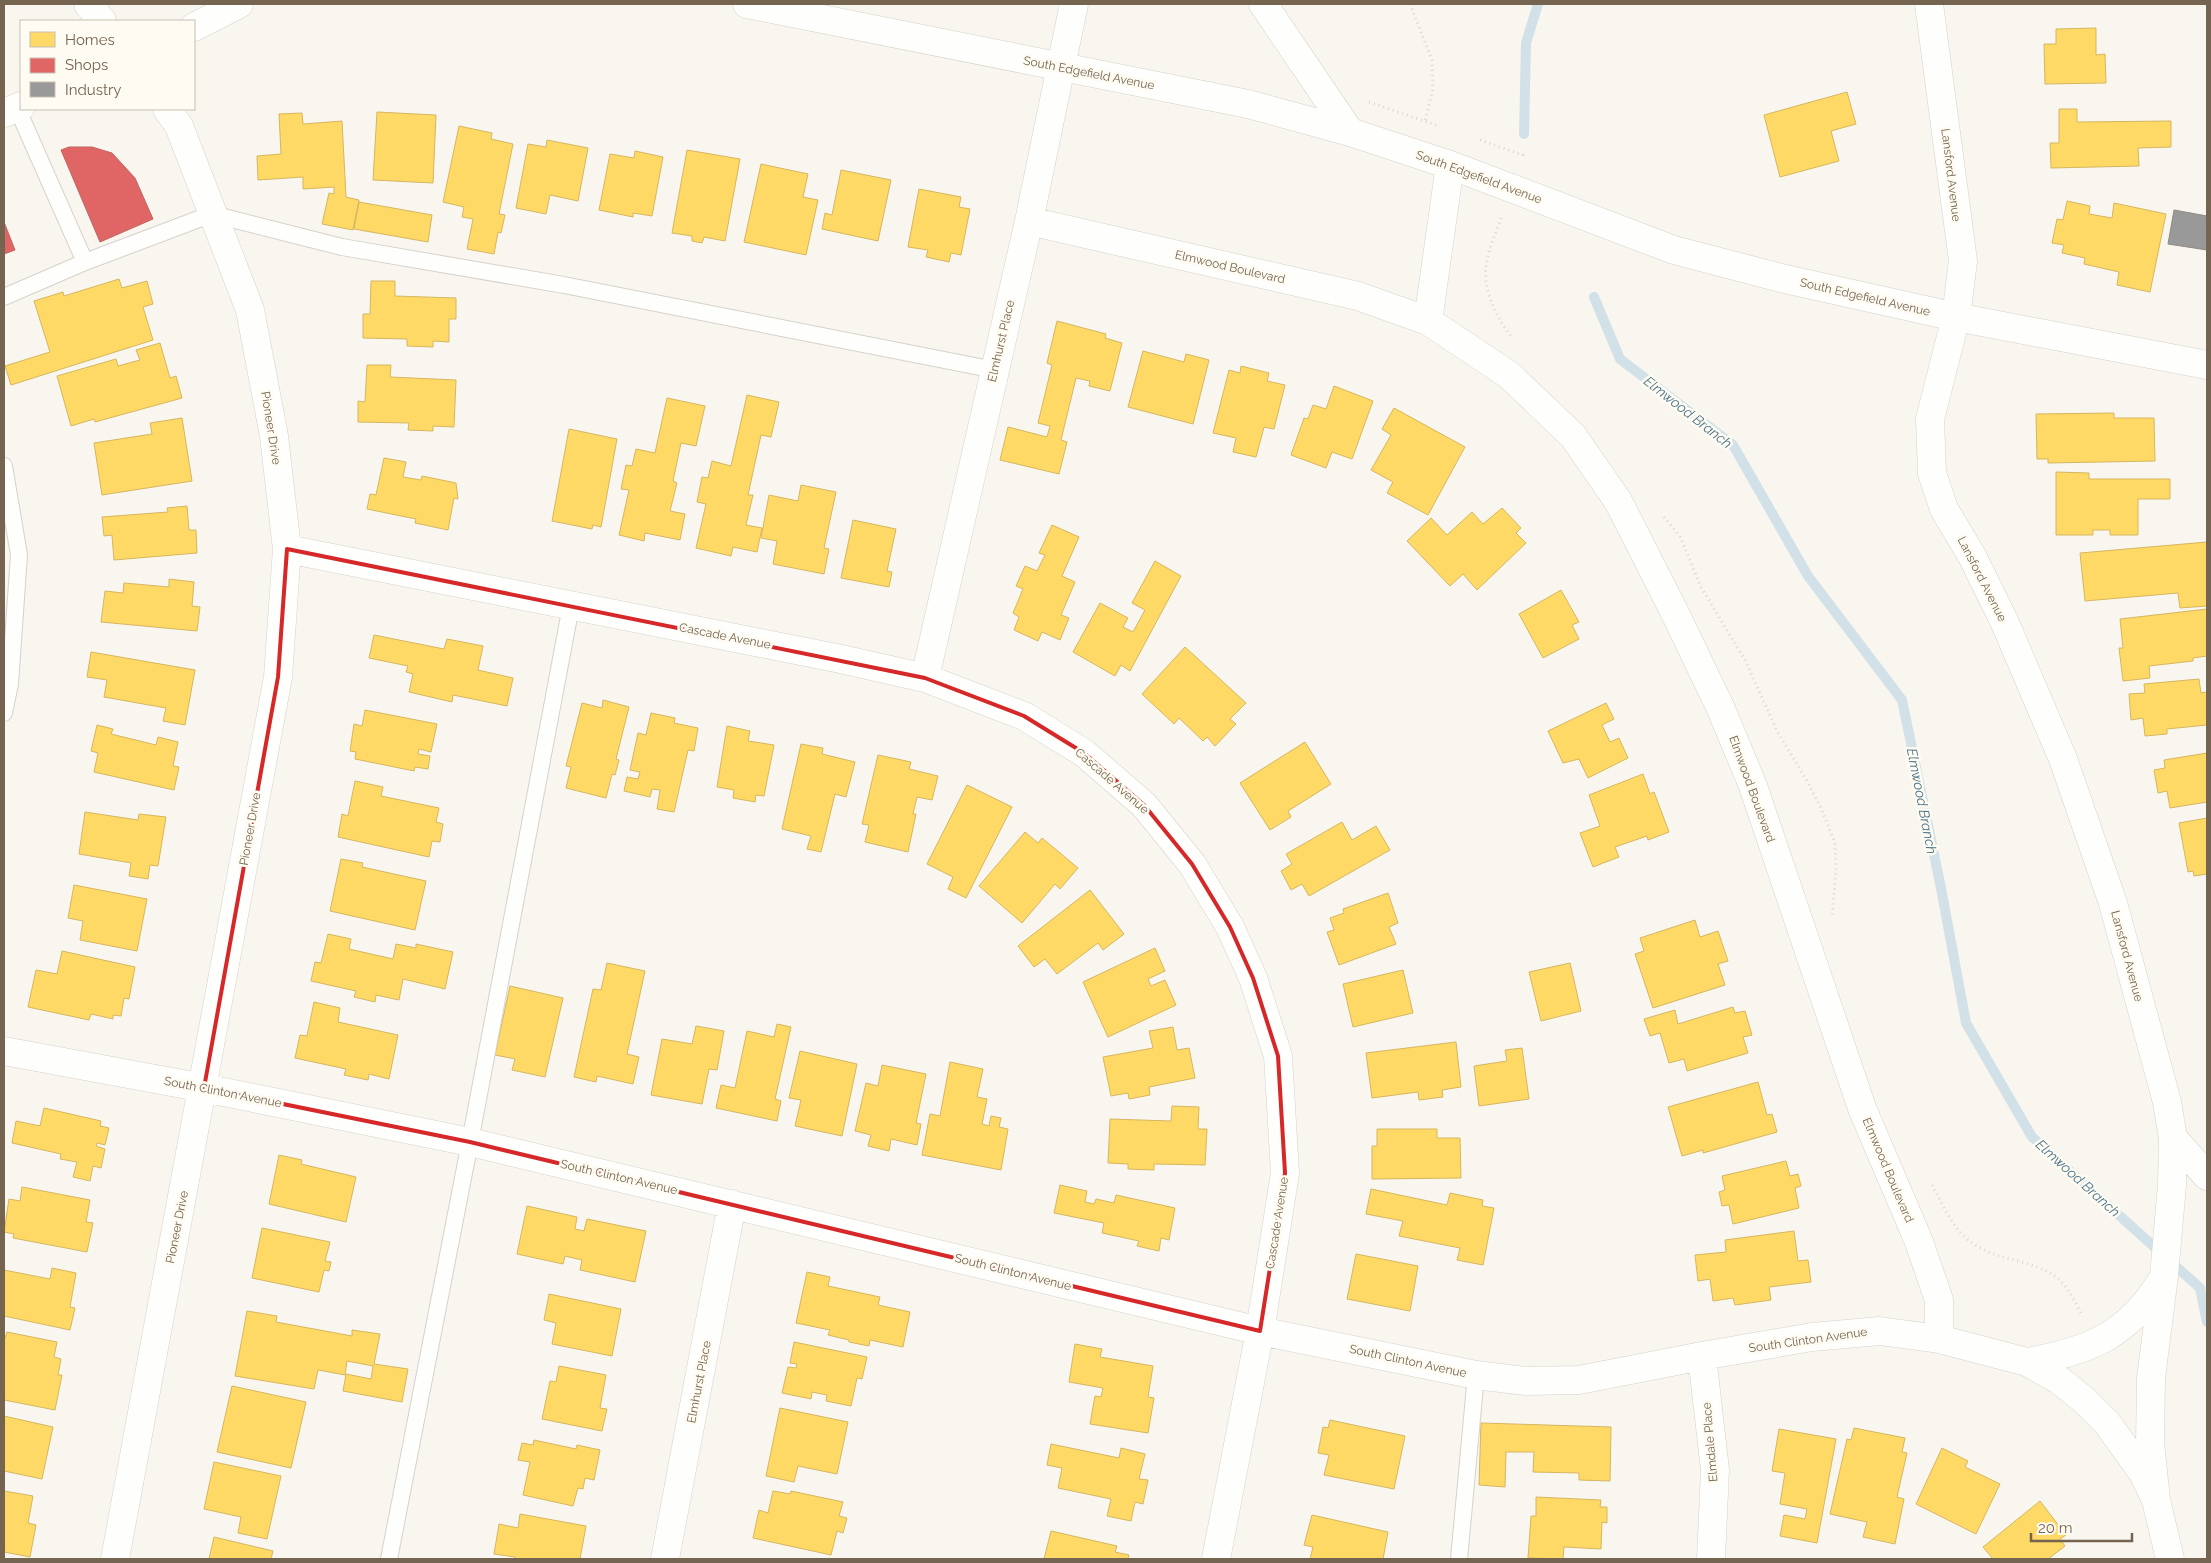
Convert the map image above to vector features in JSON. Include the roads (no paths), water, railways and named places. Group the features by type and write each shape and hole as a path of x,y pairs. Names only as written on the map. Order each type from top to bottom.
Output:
{"street":[{"path":"88,4 101,20"},
{"path":"195,26 239,4"},
{"name":"South Edgefield Avenue","path":"747,4 1248,104 1350,132 1450,165 1674,250 1785,279 1956,317 2207,365"},
{"name":"Elmhurst Place","path":"925,678 1029,221 1074,4"},
{"path":"1263,4 1350,132"},
{"name":"Lansford Avenue","path":"1929,4 1962,262 1956,317 1930,419 1932,473 1944,509 1972,556 2005,623 2063,759 2113,903 2167,1102 2173,1138 2169,1233 2164,1276"},
{"name":"Pioneer Drive","path":"115,1559 204,1088 278,677 287,549 274,436 250,310 179,126 168,110"},
{"path":"1428,321 1450,165"},
{"name":"Elmwood Boulevard","path":"1029,221 1358,296 1428,321 1509,375 1573,436 1618,500 1674,610 1721,709 1753,786 1862,1108 1919,1242 1938,1300 1939,1339"},
{"name":"Cascade Avenue","path":"287,549 842,659 925,678 1024,716 1084,753 1144,805 1192,864 1230,927 1253,978 1278,1056 1286,1173 1260,1331 1216,1559"},
{"name":"South Clinton Avenue","path":"4,1051 204,1088 470,1142 1260,1331 1476,1375 1526,1380 1579,1380 1812,1337 1880,1330 1939,1339 2027,1362"},
{"path":"2173,1138 2207,1176"},
{"name":"Elmhurst Place","path":"665,1559 732,1204"},
{"path":"2027,1362 2075,1350 2095,1343 2118,1331 2148,1302 2164,1276"},
{"path":"2164,1276 2150,1396 2150,1443 2156,1500 2170,1559"},
{"name":"Elmdale Place","path":"1702,1356 1715,1470 1712,1559"},
{"path":"2027,1362 2059,1380 2108,1423 2143,1473 2156,1500"}],"lane":[{"path":"14,109 85,262"},
{"path":"4,296 85,262 212,214 342,247 564,285 995,370"},
{"path":"4,466 19,555 10,684 4,713"},
{"path":"390,1559 571,606"},
{"path":"1459,1559 1476,1375"}],"waterway":[{"name":"Elmwood Branch","path":"1524,134 1526,43 1538,4"},
{"name":"Elmwood Branch","path":"1594,297 1620,359 1733,445 1808,576 1902,700 1941,888 1966,1023 2032,1137 2200,1288 2207,1322"}]}
